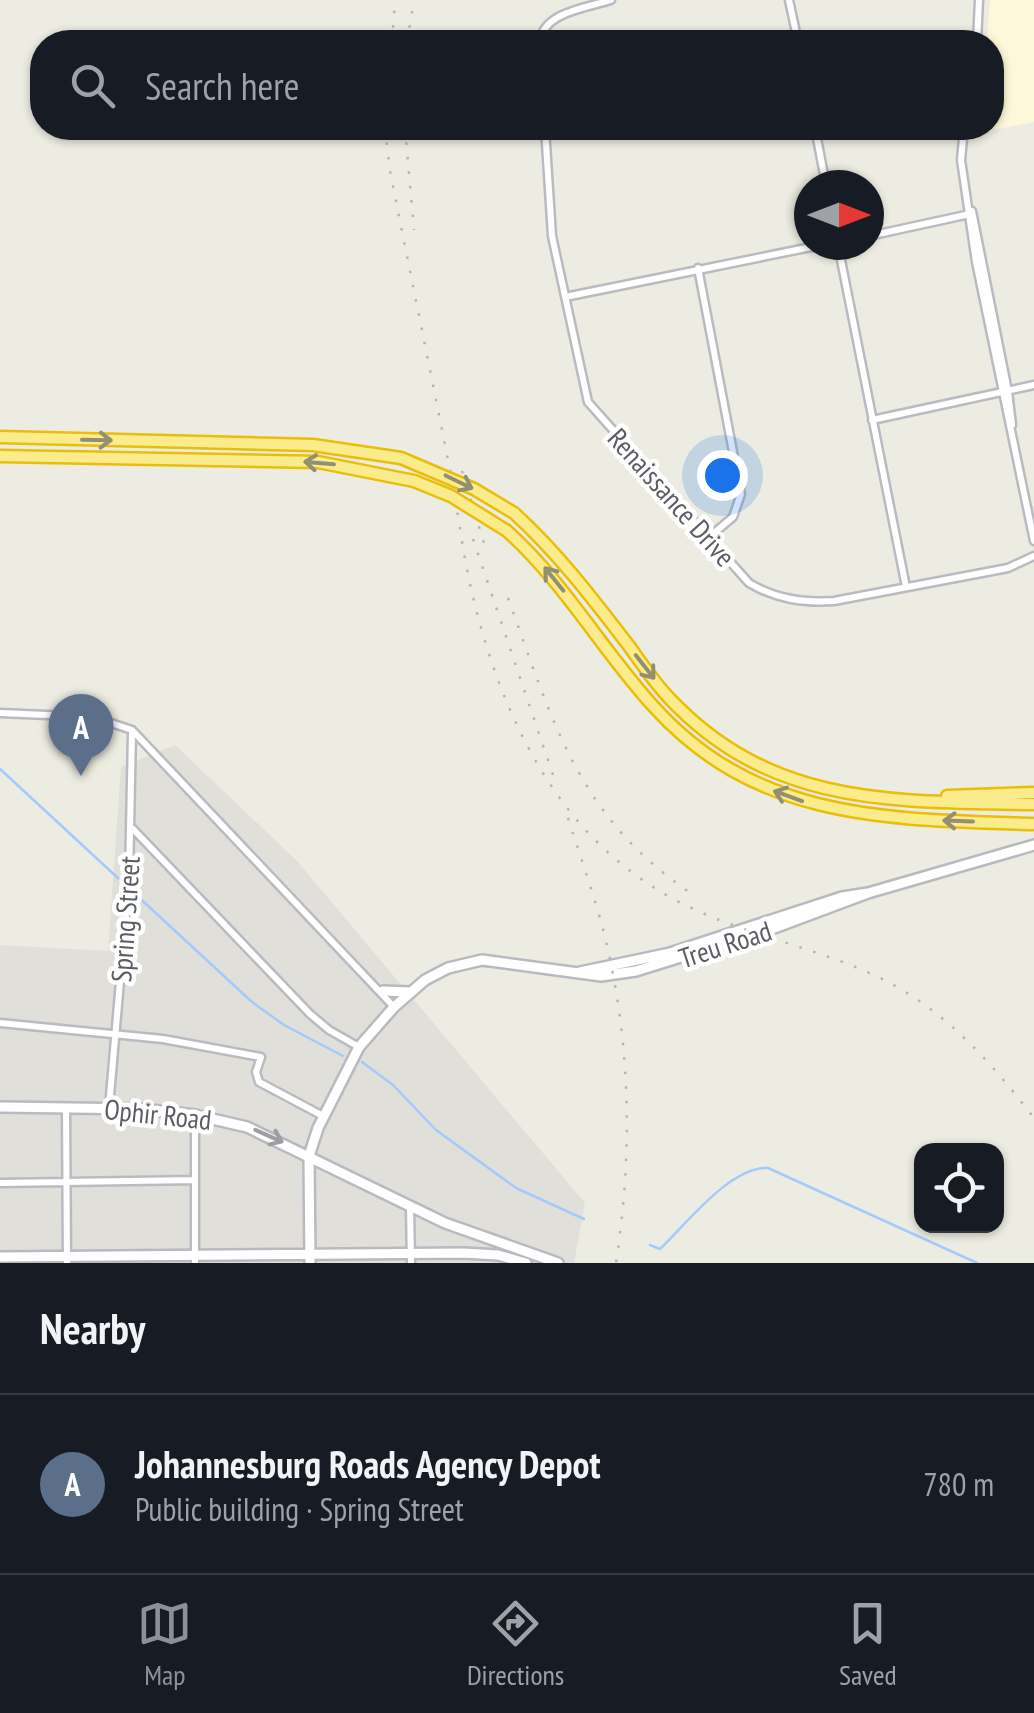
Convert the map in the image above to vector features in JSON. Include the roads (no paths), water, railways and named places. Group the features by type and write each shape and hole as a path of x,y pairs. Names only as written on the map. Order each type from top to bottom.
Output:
{"highway":[{"path":"0,438 313,445 401,458 457,481 514,513 551,546 669,699 732,751 788,779 840,794 886,800 1034,804"},
{"path":"0,456 318,462 414,480 451,496 507,531 536,557 654,707 687,740 726,767 774,791 838,811 883,818 1034,824"},
{"path":"886,800 1034,792"}],"street":[{"path":"544,30 557,18 611,0"},
{"path":"789,0 795,30"},
{"path":"978,30 979,0"},
{"name":"Renaissance Drive","path":"546,140 550,216 588,402 749,583 779,597 834,601 1008,568 1032,558"},
{"path":"817,140 823,170"},
{"path":"963,140 970,214 1007,394"},
{"path":"884,233 970,214"},
{"path":"565,298 794,250"},
{"path":"841,260 906,588"},
{"path":"979,262 1005,373 1034,541"},
{"path":"698,268 741,494 733,517 708,538"},
{"path":"1005,373 1023,387"},
{"path":"872,420 1007,394 1034,385"},
{"path":"0,713 93,717 132,730 395,1006"},
{"name":"Spring Street","path":"109,1108 129,879 132,730"},
{"path":"132,828 310,1014 358,1050"},
{"name":"Treu Road","path":"308,1156 323,1116 358,1050 395,1006 437,973 470,962 494,960 577,973 670,952 842,897 868,893 1034,844"},
{"path":"356,966 395,1006"},
{"path":"383,991 411,992"},
{"path":"0,1024 208,1045 261,1057 256,1072 260,1082 323,1116"},
{"path":"66,1106 67,1259"},
{"name":"Ophir Road","path":"0,1108 66,1106 194,1114 260,1132 410,1207 481,1238 558,1263"},
{"path":"194,1114 195,1259"},
{"path":"308,1156 310,1258"},
{"path":"0,1183 195,1180"},
{"path":"410,1207 412,1258"},
{"path":"480,1254 481,1238"},
{"path":"504,1245 512,1256 526,1263"},
{"path":"0,1257 412,1258 498,1254 526,1263"}],"waterway":[{"path":"0,769 252,1002 284,1025 343,1056"},
{"path":"362,1062 393,1085 436,1130 516,1188 584,1219"},
{"path":"650,1245 660,1249 710,1198 739,1176 768,1168 977,1263"}],"railway":[{"path":"393,30 395,0"},
{"path":"409,30 414,0"},
{"path":"386,140 476,609 505,697 547,779 573,816 604,849 640,878 681,903 726,923 865,971 916,998 979,1053 1034,1118"},
{"path":"406,140 414,230"},
{"path":"462,471 487,553"},
{"path":"473,539 553,775"},
{"path":"508,598 556,726 596,801 655,866 695,896"},
{"path":"568,818 604,933 621,1028 627,1145 616,1263"}],"place":[{"name":"Johannesburg Roads Agency Depot","path":"81,776"}]}
